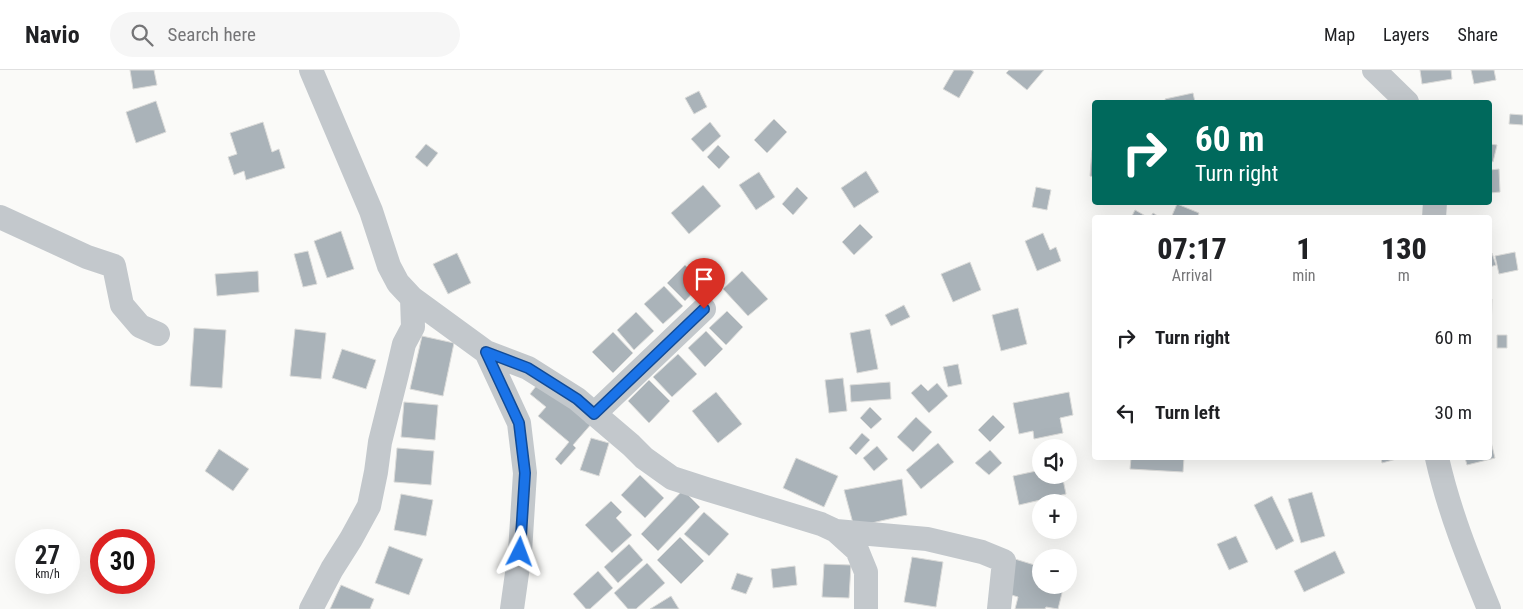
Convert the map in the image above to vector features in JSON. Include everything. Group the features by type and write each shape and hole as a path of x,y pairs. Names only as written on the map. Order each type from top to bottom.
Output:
{"street":[{"path":"311,70 372,211 389,266 398,283 412,298 486,352 528,368 577,399 644,458 672,478 821,524 836,531 857,550 866,572 866,609"},
{"path":"1374,70 1405,100"},
{"path":"0,217 87,257 114,266 122,305 140,326 158,334"},
{"path":"311,609 368,506 376,472 380,442 396,374 404,344 413,327 412,298"},
{"path":"594,414 704,309"},
{"path":"486,352 519,423 525,473 520,552 512,609"},
{"path":"1436,460 1460,536 1490,609"},
{"path":"836,531 927,539 982,552 1004,561 999,609"}],"building":[{"path":"130,70 154,70 157,85 133,89"},
{"path":"954,70 971,70 974,72 959,98 943,89"},
{"path":"1009,70 1044,70 1027,90 1006,73"},
{"path":"1420,70 1451,70 1452,79 1422,84"},
{"path":"1471,70 1494,70 1496,80 1474,84"},
{"path":"699,91 707,107 694,114 685,98"},
{"path":"1193,93 1195,100 1165,100"},
{"path":"156,101 166,132 136,143 126,112"},
{"path":"1510,114 1523,115 1523,125 1509,124"},
{"path":"774,119 787,132 767,153 754,140"},
{"path":"263,122 272,152 279,149 285,168 246,180 244,171 234,175 228,157 237,154 230,133"},
{"path":"710,122 721,136 703,152 691,139"},
{"path":"426,144 438,153 427,167 415,157"},
{"path":"1492,144 1497,145 1492,162"},
{"path":"718,145 730,157 719,169 707,157"},
{"path":"1092,150 1092,176 1090,176"},
{"path":"1499,169 1500,192 1492,193 1492,170"},
{"path":"866,171 879,192 854,208 841,188"},
{"path":"759,172 775,197 756,210 739,185"},
{"path":"703,185 721,206 689,234 671,213"},
{"path":"797,187 808,198 793,215 782,204"},
{"path":"1036,187 1051,190 1047,210 1032,207"},
{"path":"1177,205 1199,213 1198,215 1172,215"},
{"path":"1135,210 1144,215 1132,215"},
{"path":"860,224 873,237 854,255 842,242"},
{"path":"341,231 354,269 327,278 314,241"},
{"path":"1043,233 1050,250 1056,247 1061,261 1037,271 1025,241"},
{"path":"308,251 317,284 303,287 294,254"},
{"path":"1515,252 1518,270 1499,274 1495,256"},
{"path":"457,253 471,283 448,294 433,264"},
{"path":"1492,253 1496,265 1492,266"},
{"path":"970,262 981,290 953,302 941,274"},
{"path":"685,265 702,283 685,301 667,283"},
{"path":"258,271 259,292 217,296 215,274"},
{"path":"742,271 768,299 748,316 723,289"},
{"path":"664,286 683,306 663,324 644,304"},
{"path":"904,305 910,317 891,326 885,315"},
{"path":"1018,308 1027,344 1001,351 992,315"},
{"path":"727,311 743,327 726,345 709,328"},
{"path":"636,312 654,331 634,350 617,330"},
{"path":"194,328 226,330 222,388 190,386"},
{"path":"295,329 326,333 321,379 290,376"},
{"path":"870,329 878,369 857,373 850,333"},
{"path":"706,331 723,349 705,367 688,348"},
{"path":"613,332 633,353 613,373 592,352"},
{"path":"1497,335 1507,335 1507,348 1497,348"},
{"path":"422,336 454,343 443,396 410,389"},
{"path":"342,349 376,360 366,389 332,378"},
{"path":"678,354 697,374 672,397 653,377"},
{"path":"958,364 962,384 948,387 943,367"},
{"path":"843,378 847,411 829,413 825,380"},
{"path":"649,380 670,401 649,423 628,401"},
{"path":"540,381 593,422 573,445 576,448 561,465 555,459 569,442 538,416 546,407 530,394"},
{"path":"890,382 891,399 851,402 850,385"},
{"path":"937,383 948,396 929,413 911,393 921,384 928,391"},
{"path":"716,392 742,424 718,443 692,411"},
{"path":"1069,392 1073,415 1060,418 1063,433 1034,439 1033,431 1019,434 1013,403"},
{"path":"404,402 438,405 435,440 401,437"},
{"path":"870,407 882,419 871,429 860,418"},
{"path":"993,415 1005,427 990,442 978,430"},
{"path":"916,417 932,432 913,452 897,437"},
{"path":"862,433 870,440 856,455 849,448"},
{"path":"591,438 609,443 599,476 580,470"},
{"path":"938,443 954,462 921,489 906,470"},
{"path":"877,446 888,459 874,471 863,458"},
{"path":"1492,446 1495,458 1492,459"},
{"path":"397,448 434,451 431,485 394,482"},
{"path":"219,449 249,469 233,491 205,471"},
{"path":"990,450 1002,463 989,475 975,463"},
{"path":"796,458 838,476 824,507 783,488"},
{"path":"1131,460 1184,460 1183,472 1130,469"},
{"path":"1381,460 1393,460 1382,463"},
{"path":"1466,460 1487,460 1467,465"},
{"path":"1032,472 1032,484 1064,484 1066,494 1032,494 1032,502 1019,505 1013,476"},
{"path":"640,475 664,498 645,518 621,495"},
{"path":"902,479 907,515 854,527 844,490"},
{"path":"683,490 700,507 658,551 641,534"},
{"path":"1312,492 1325,536 1301,543 1288,499"},
{"path":"401,494 433,500 426,536 394,530"},
{"path":"1272,496 1294,541 1276,550 1254,505"},
{"path":"611,501 622,512 616,518 632,535 612,553 585,525"},
{"path":"704,512 729,534 709,556 684,534"},
{"path":"1236,536 1248,562 1229,570 1217,544"},
{"path":"680,537 704,561 681,584 657,560"},
{"path":"629,544 643,560 618,583 604,567"},
{"path":"389,546 423,559 409,595 375,583"},
{"path":"1335,551 1345,573 1304,592 1294,571"},
{"path":"912,557 943,562 936,607 904,602"},
{"path":"1015,559 1032,564 1032,594 1062,594 1058,609 1046,607 1045,609 1015,609 1018,597 1005,593"},
{"path":"647,563 665,583 636,609 628,609 614,593"},
{"path":"824,564 851,565 849,598 822,597"},
{"path":"795,566 797,585 773,588 771,569"},
{"path":"598,571 613,588 590,609 586,609 573,594"},
{"path":"737,573 753,578 746,594 731,589"},
{"path":"341,585 374,599 370,609 330,609"},
{"path":"671,596 679,609 650,609"}],"route":[{"path":"520,552 525,473 519,423 486,352 528,368 577,399 594,414 704,309"}]}
